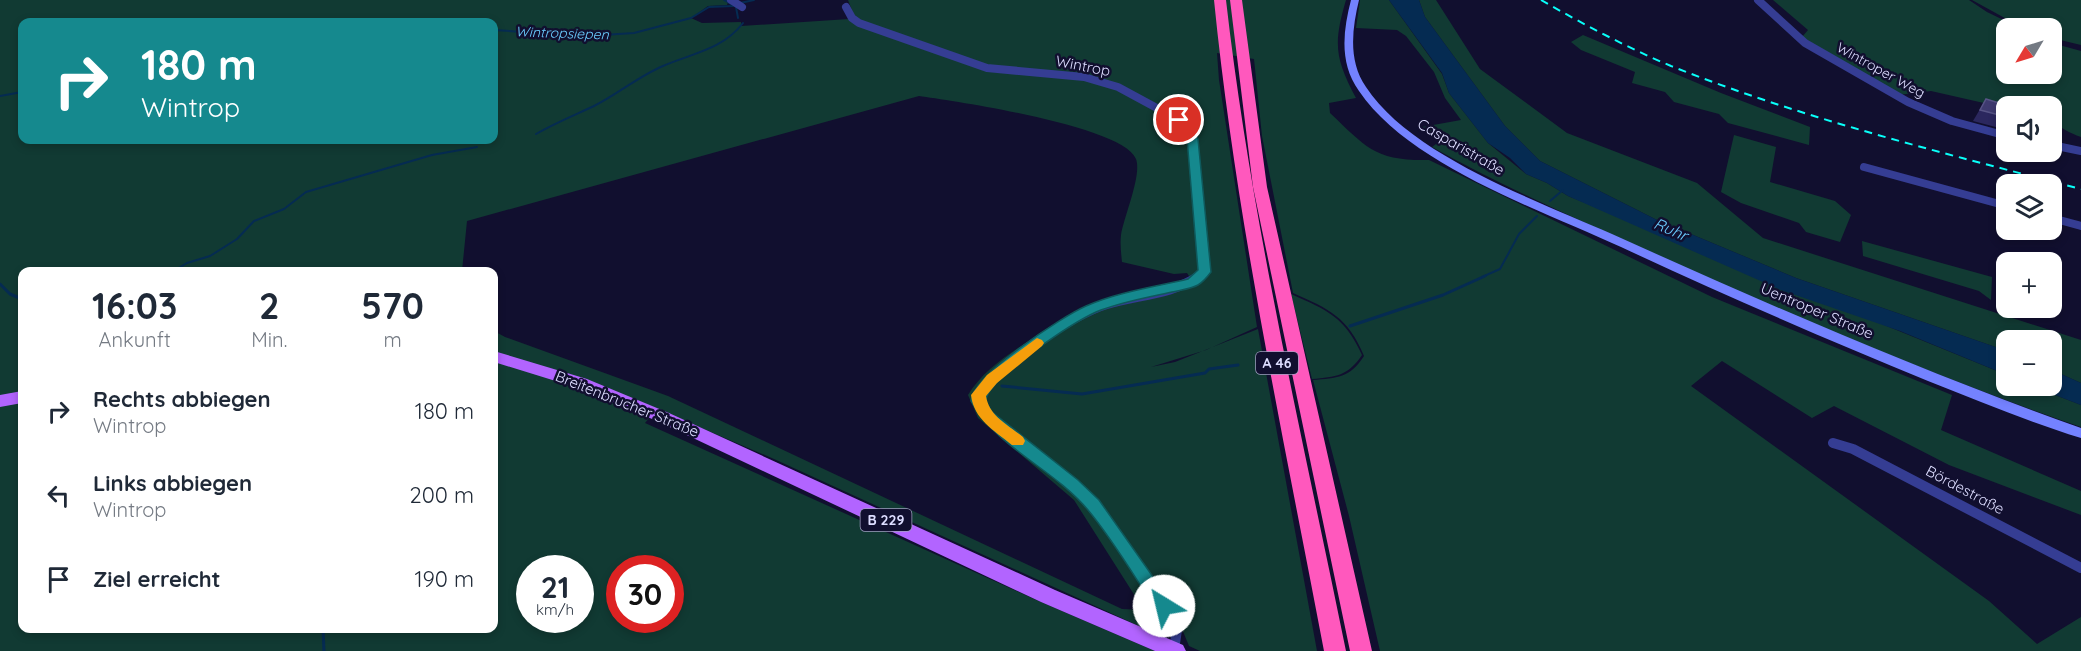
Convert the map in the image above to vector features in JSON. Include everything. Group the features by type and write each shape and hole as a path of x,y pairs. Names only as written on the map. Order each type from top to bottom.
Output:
{"highway":[{"name":"A 46","path":"1220,0 1361,651"},
{"name":"A 46","path":"1236,0 1236,74 1254,237 1335,651"}],"main road":[{"name":"Casparistraße","path":"1355,0 1348,24 1347,41 1350,65 1356,80 1373,103 1396,126 1442,157 1545,208"},
{"name":"Uentroper Straße","path":"1545,208 1840,340 1925,375 2081,433"},
{"name":"Breitenbrucher Straße","path":"498,358 602,391 725,444 1048,596 1175,651"},
{"path":"0,400 18,398"}],"street":[{"path":"730,0 742,7"},
{"name":"Wintroper Weg","path":"1758,0 1805,43 1908,102 1952,121 1996,132"},
{"name":"Wintrop","path":"846,7 852,18 859,22 987,68 1084,77 1118,87 1179,120 1190,131 1205,272 1193,282 1116,300 1066,323 992,379 979,395 978,401 987,416 1073,485 1093,505 1175,621 1177,630 1175,651"},
{"path":"2062,148 2081,151"},
{"path":"1864,167 1996,203"},
{"path":"2062,221 2081,226"},
{"name":"Bördestraße","path":"1833,443 1853,449 2081,568"}],"green space":[{"path":"0,0 729,0 727,5 708,6 691,18 702,23 741,22 741,26 849,19 857,24 990,70 1084,79 1118,88 1178,124 1183,120 1127,88 1086,76 992,68 861,22 855,18 848,0 1346,0 1339,28 1338,50 1344,72 1356,98 1329,103 1330,113 1363,144 1384,155 1396,158 1429,160 1712,297 1952,395 1941,430 2081,491 2081,515 1949,465 1834,406 1812,418 1722,361 1691,386 1989,601 2037,644 2081,617 2081,651 1380,651 1349,516 1313,380 1342,376 1354,369 1364,356 1344,323 1317,304 1293,293 1262,136 1254,59 1217,53 1219,80 1257,327 1212,347 1258,329 1317,651 1200,651 1189,646 1182,629 1170,613 1163,615 1168,621 1168,635 1163,637 774,459 657,409 645,423 1034,599 1155,651 0,651","holes":["1202,351 1175,362 1151,367"]},
{"path":"1360,0 1389,0 1442,74 1449,93 1488,143 1526,174 1568,196 1996,371 1996,396 2058,396 2081,405 2081,427 2030,409 1929,371 1780,309 1555,209 1432,147 1440,141 1422,127 1461,120 1445,98 1434,72 1406,36 1397,30 1356,28"},
{"path":"1419,0 1436,0 1480,69 1567,133 1697,183 1763,238 1996,313 1996,318 2012,318 2050,330 1996,330 1996,347 1796,278 1655,219 1540,161 1505,126 1425,17"},
{"path":"1773,0 1969,0 1999,18 1996,18 1996,84 2062,84 2062,46 2081,51 2081,137 2062,128 2062,96 1996,96 1996,106 1931,91 1898,95 1802,37 1808,30"},
{"path":"1972,0 2081,0 2081,45 2062,40 2062,18 2005,18"},
{"path":"1583,35 1721,93 1810,127 1809,145 1728,123 1719,114 1674,102 1665,92 1632,83 1635,72 1581,50 1571,42"},
{"path":"1734,135 1776,147 1770,182 1835,201 1851,215 1840,242 1806,232 1799,223 1741,203 1721,192"},
{"path":"1862,241 1992,277 1991,300 1979,291 1863,256"},
{"path":"1291,294 1325,310 1342,323 1356,342 1362,355 1352,367 1335,376 1312,379"},
{"path":"2062,334 2081,340 2081,383 2062,374"}],"water":[{"name":"Ruhr","path":"1389,0 1419,0 1425,17 1505,126 1540,161 1655,219 1796,278 1996,347 1996,370 1900,331 1781,290 1568,196 1526,174 1510,158 1488,143 1449,93 1442,73"},
{"path":"2062,374 2081,383 2081,405 2058,396 2062,396"}],"building":[{"path":"1986,99 1996,102 1996,114 1980,110"}],"waterway":[{"name":"Wintropsiepen","path":"724,0 736,7 738,18"},
{"name":"Wintropsiepen","path":"740,3 754,0"},
{"name":"Wintropsiepen","path":"498,30 587,36 634,33 691,18 709,7 733,6"},
{"path":"536,134 594,106 654,70 716,45 735,32 743,23"},
{"name":"Wintropsiepen","path":"0,96 18,93"},
{"path":"180,267 210,256 237,239 254,221 284,209 306,192 432,155 477,147"},
{"path":"1550,201 1563,190"},
{"path":"1482,277 1500,269 1519,234 1537,216"},
{"path":"1350,326 1443,295 1485,276"},
{"path":"0,284 10,294 18,297"},
{"path":"1002,386 1082,394 1205,373 1209,369 1238,365"},
{"path":"323,633 324,651"}],"railway":[{"path":"1541,0 1671,66 1772,103 1874,134 2081,189"}],"slow traffic":[{"path":"1017,441 980,408 979,395 992,379 1037,343"}],"route":[{"path":"1164,606 1093,505 1073,485 987,416 980,408 978,401 979,395 992,379 1066,323 1116,300 1193,282 1205,272 1192,139 1190,131 1179,120"}]}
